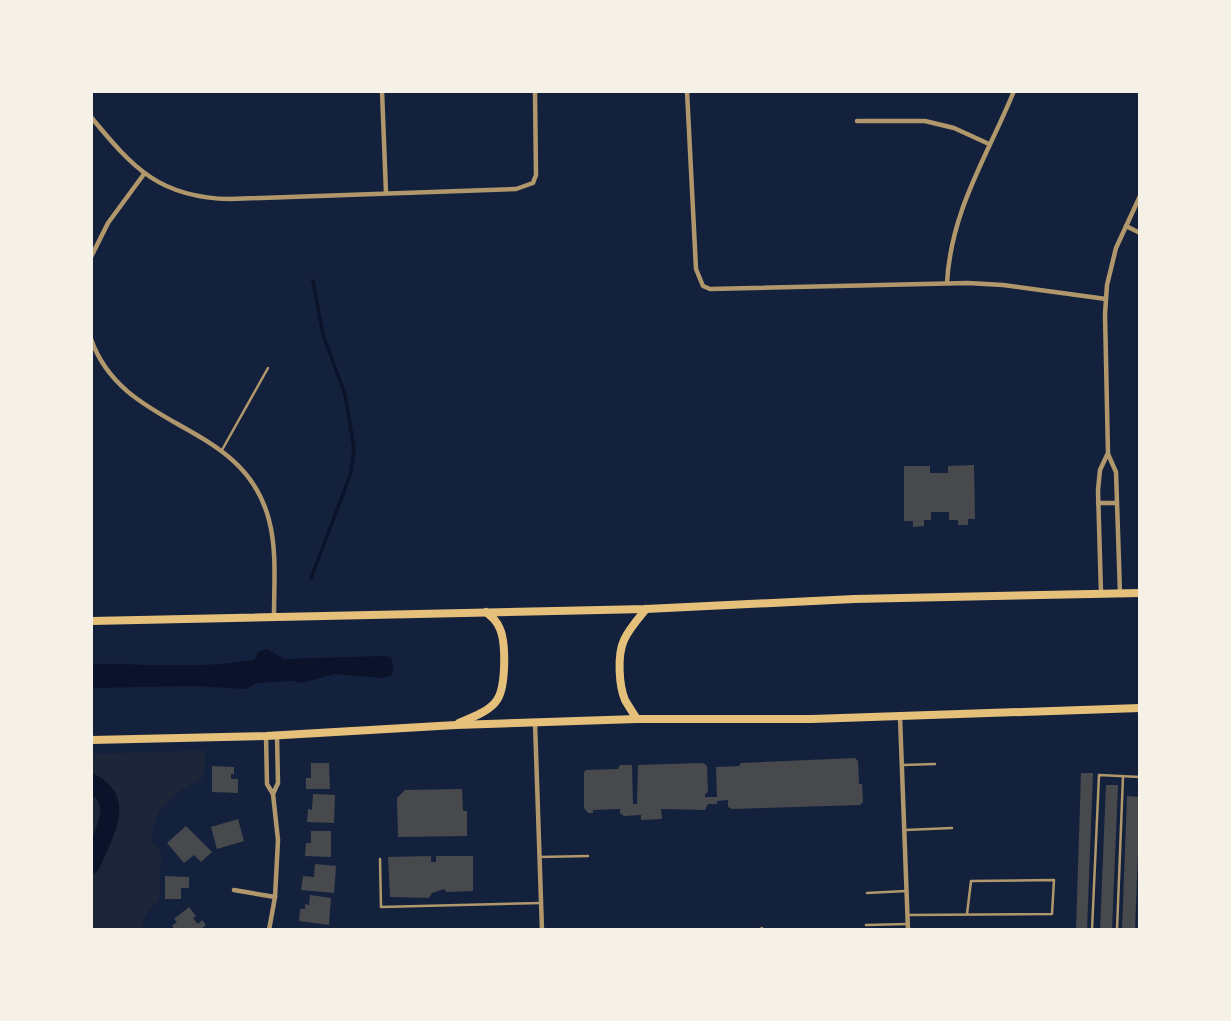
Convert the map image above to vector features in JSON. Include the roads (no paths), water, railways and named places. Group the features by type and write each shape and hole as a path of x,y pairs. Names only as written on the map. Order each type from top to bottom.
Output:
{"highway":[{"path":"91,621 1140,593"},
{"path":"637,719 624,698 621,652 628,632 646,608"},
{"path":"456,725 488,709 501,694 503,637 495,620 486,612"},
{"path":"91,740 277,736 535,722 900,717 1140,708"}],"street":[{"path":"382,91 386,193"},
{"path":"91,117 125,158 144,174 176,192 216,199 516,189 533,183 537,167 535,91"},
{"path":"687,91 696,269 703,286 718,291 994,284 1106,299"},
{"path":"947,284 949,258 957,221 973,178 1014,91"},
{"path":"857,121 925,121 954,128 989,144"},
{"path":"91,257 108,223 144,174"},
{"path":"1120,593 1116,472 1108,454 1106,299 1110,268 1140,196"},
{"path":"1126,226 1140,233"},
{"path":"91,339 108,372 127,393 222,450 248,476 269,518 274,565 274,616"},
{"path":"1101,593 1098,503 1100,470 1108,454"},
{"path":"1098,503 1117,503"},
{"path":"900,717 908,927"},
{"path":"535,722 542,930"},
{"path":"266,736 267,784 273,794 278,839 275,897 269,930"},
{"path":"273,794 278,783 277,736"},
{"path":"234,890 275,897"}],"lane":[{"path":"222,450 268,368"},
{"path":"902,765 935,764"},
{"path":"1092,930 1099,775 1140,777"},
{"path":"1117,930 1123,776"},
{"path":"905,830 952,828"},
{"path":"540,857 588,856"},
{"path":"380,859 381,906 541,903"},
{"path":"908,915 1052,914 1054,880 971,881 967,914"},
{"path":"867,892 907,891"},
{"path":"1139,930 1140,912"},
{"path":"866,925 908,927"}],"waterway":[{"path":"311,578 351,473 354,448 345,394 323,335 313,281"},
{"path":"91,783 102,790 110,809 109,820 91,864"}]}
